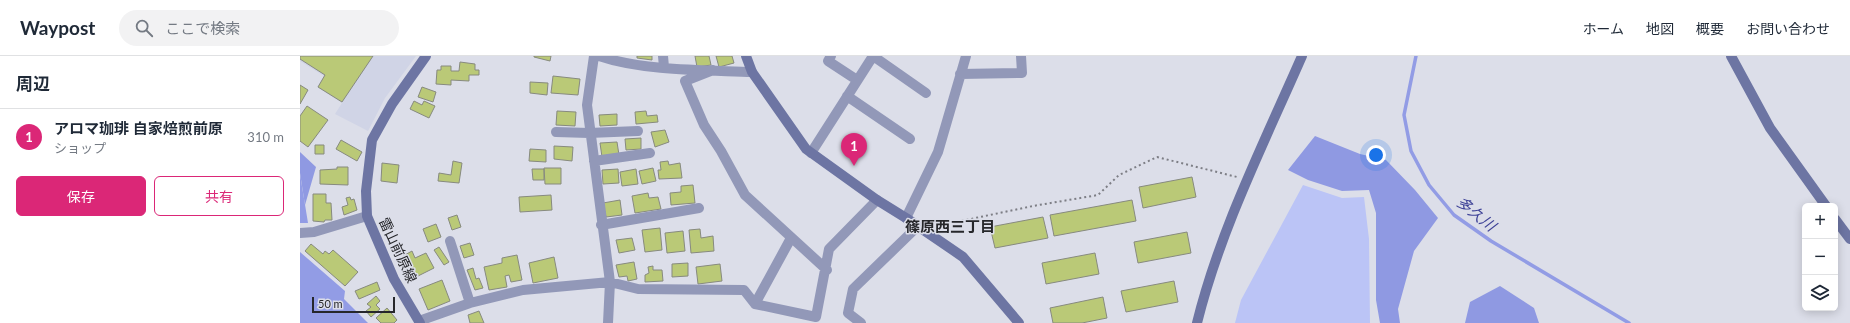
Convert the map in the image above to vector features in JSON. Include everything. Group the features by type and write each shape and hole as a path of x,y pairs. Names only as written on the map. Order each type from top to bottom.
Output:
{"street":[{"name":"雷山前原線","path":"419,322 394,279 367,216 366,190 372,140 392,104 426,56"},
{"path":"594,56 586,105 601,225 610,282 608,323"},
{"path":"599,56 664,67 752,72"},
{"path":"663,56 664,67"},
{"path":"746,56 752,72 806,149 877,200 963,257 1019,323"},
{"path":"831,56 828,60 857,80"},
{"path":"811,153 873,56 926,93"},
{"path":"906,218 938,152 966,56"},
{"path":"960,74 1022,73 1021,56"},
{"path":"1197,323 1204,295 1248,180 1302,56"},
{"path":"1731,56 1770,128 1824,203"},
{"path":"713,70 685,81 704,125 721,151 745,195 826,270"},
{"path":"847,96 910,138"},
{"path":"556,132 590,133 638,131"},
{"path":"594,161 650,152"},
{"path":"419,322 470,303 523,290 610,282 638,289 744,290 755,304 816,317 830,249 877,200"},
{"path":"601,225 699,208"},
{"path":"300,233 314,232 367,216"},
{"path":"1838,223 1850,240"},
{"path":"861,323 848,313 853,289 920,228"},
{"path":"755,304 791,238"},
{"path":"450,242 470,303"}],"path":[{"path":"920,228 1098,195 1119,175 1157,157 1248,180"}],"shaded area":[{"path":"300,56 416,56 385,98 368,131 335,114 342,103 317,87 324,76 300,61"},
{"path":"1315,136 1360,154 1386,160 1415,190 1438,218 1414,251 1398,309 1400,323 1380,323 1376,300 1376,213 1369,190 1342,191 1308,180 1288,170"},
{"path":"300,152 316,167 305,205 300,173"},
{"path":"300,174 308,223 300,223"},
{"path":"1303,185 1342,198 1364,197 1369,239 1370,323 1235,323 1241,300"},
{"path":"300,252 345,291 344,299 368,323 300,323"},
{"path":"1500,286 1534,308 1539,323 1465,323 1470,302"}],"building":[{"path":"300,56 373,56 342,102 318,87 325,75 300,59"},
{"path":"534,56 551,56 550,61"},
{"path":"637,56 652,56 652,60 637,58"},
{"path":"695,56 709,56 711,65 697,67"},
{"path":"716,56 732,56 734,63 719,67"},
{"path":"460,62 475,64 475,70 479,70 479,75 469,75 469,81 451,80 451,85 436,84 437,70 441,70 441,66 451,66 451,71 459,71"},
{"path":"553,76 580,79 578,95 551,93"},
{"path":"530,82 548,83 547,95 530,93"},
{"path":"300,85 308,90 300,104"},
{"path":"422,87 436,92 433,102 418,97"},
{"path":"414,101 422,105 424,101 435,106 429,118 410,109"},
{"path":"307,106 328,120 308,147 300,141 300,116"},
{"path":"557,111 576,112 575,126 556,125"},
{"path":"646,111 647,116 657,115 658,122 636,124 635,112"},
{"path":"617,114 617,125 600,126 599,115"},
{"path":"665,130 669,142 655,147 651,132"},
{"path":"641,138 641,149 626,150 625,139"},
{"path":"341,140 362,152 357,161 336,149"},
{"path":"617,142 619,155 602,157 600,143"},
{"path":"315,145 324,145 324,154 315,154"},
{"path":"554,146 573,147 572,161 554,159"},
{"path":"530,149 546,150 546,162 529,161"},
{"path":"453,161 462,163 459,183 438,181 439,173 451,175"},
{"path":"668,161 669,165 680,163 682,178 659,179 658,170 661,170 660,162"},
{"path":"382,163 399,165 397,183 381,181"},
{"path":"337,167 348,167 348,185 320,184 320,170 337,169"},
{"path":"544,168 561,168 561,184 545,184"},
{"path":"653,168 656,181 642,184 639,171"},
{"path":"532,169 544,169 544,180 533,180"},
{"path":"618,169 619,183 603,184 602,170"},
{"path":"636,169 638,184 622,186 620,172"},
{"path":"1192,177 1196,197 1143,208 1139,187"},
{"path":"693,185 695,203 671,205 670,193 681,192 681,186"},
{"path":"648,193 649,198 658,197 661,209 635,213 632,196"},
{"path":"313,194 326,194 326,203 331,203 332,220 325,220 324,222 313,221"},
{"path":"551,195 552,210 520,212 519,197"},
{"path":"350,197 351,200 354,199 357,210 344,215 342,207 348,205 346,198"},
{"path":"620,200 622,215 606,217 603,203"},
{"path":"1132,200 1136,221 1054,236 1050,215"},
{"path":"457,215 461,227 452,230 448,218"},
{"path":"1043,217 1048,238 995,248 990,227"},
{"path":"436,224 441,237 428,242 423,229"},
{"path":"660,228 662,250 645,252 642,230"},
{"path":"700,229 701,238 713,236 714,251 691,253 689,230"},
{"path":"683,231 685,251 667,253 665,233"},
{"path":"1187,232 1191,253 1138,263 1134,242"},
{"path":"632,238 635,250 619,253 616,240"},
{"path":"470,243 474,255 464,258 460,246"},
{"path":"311,244 323,254 325,251 329,254 333,250 358,272 345,286 305,251"},
{"path":"439,247 449,262 444,265 434,250"},
{"path":"412,251 415,258 426,253 434,268 414,278 403,256"},
{"path":"1095,253 1099,274 1046,284 1042,263"},
{"path":"517,255 522,280 511,282 509,275 505,276 507,287 489,290 484,267 502,263 502,258"},
{"path":"554,257 558,278 533,283 529,263"},
{"path":"634,262 637,279 628,281 627,276 619,277 616,265"},
{"path":"688,263 688,276 672,277 672,264"},
{"path":"720,264 722,281 698,284 696,267"},
{"path":"653,266 653,270 662,270 663,281 645,282 645,275 649,273 648,267"},
{"path":"473,268 476,279 479,278 483,288 475,290 467,270"},
{"path":"442,280 450,301 428,310 419,289"},
{"path":"1174,281 1178,302 1126,312 1121,291"},
{"path":"377,282 380,290 359,299 355,291"},
{"path":"376,296 380,301 376,305 380,309 371,317 366,311 371,307 367,304"},
{"path":"1103,297 1107,318 1082,323 1053,323 1050,308"},
{"path":"387,308 397,320 394,323 381,323 376,318"},
{"path":"479,311 484,323 470,323 468,315"}],"waterway":[{"name":"多久川","path":"1416,56 1404,115 1411,151 1429,185 1454,215 1491,241 1629,323"}],"place":[{"name":"アロマ珈琲 自家焙煎前原","path":"854,166"}],"district":[{"name":"篠原西三丁目","path":"950,227"}]}
